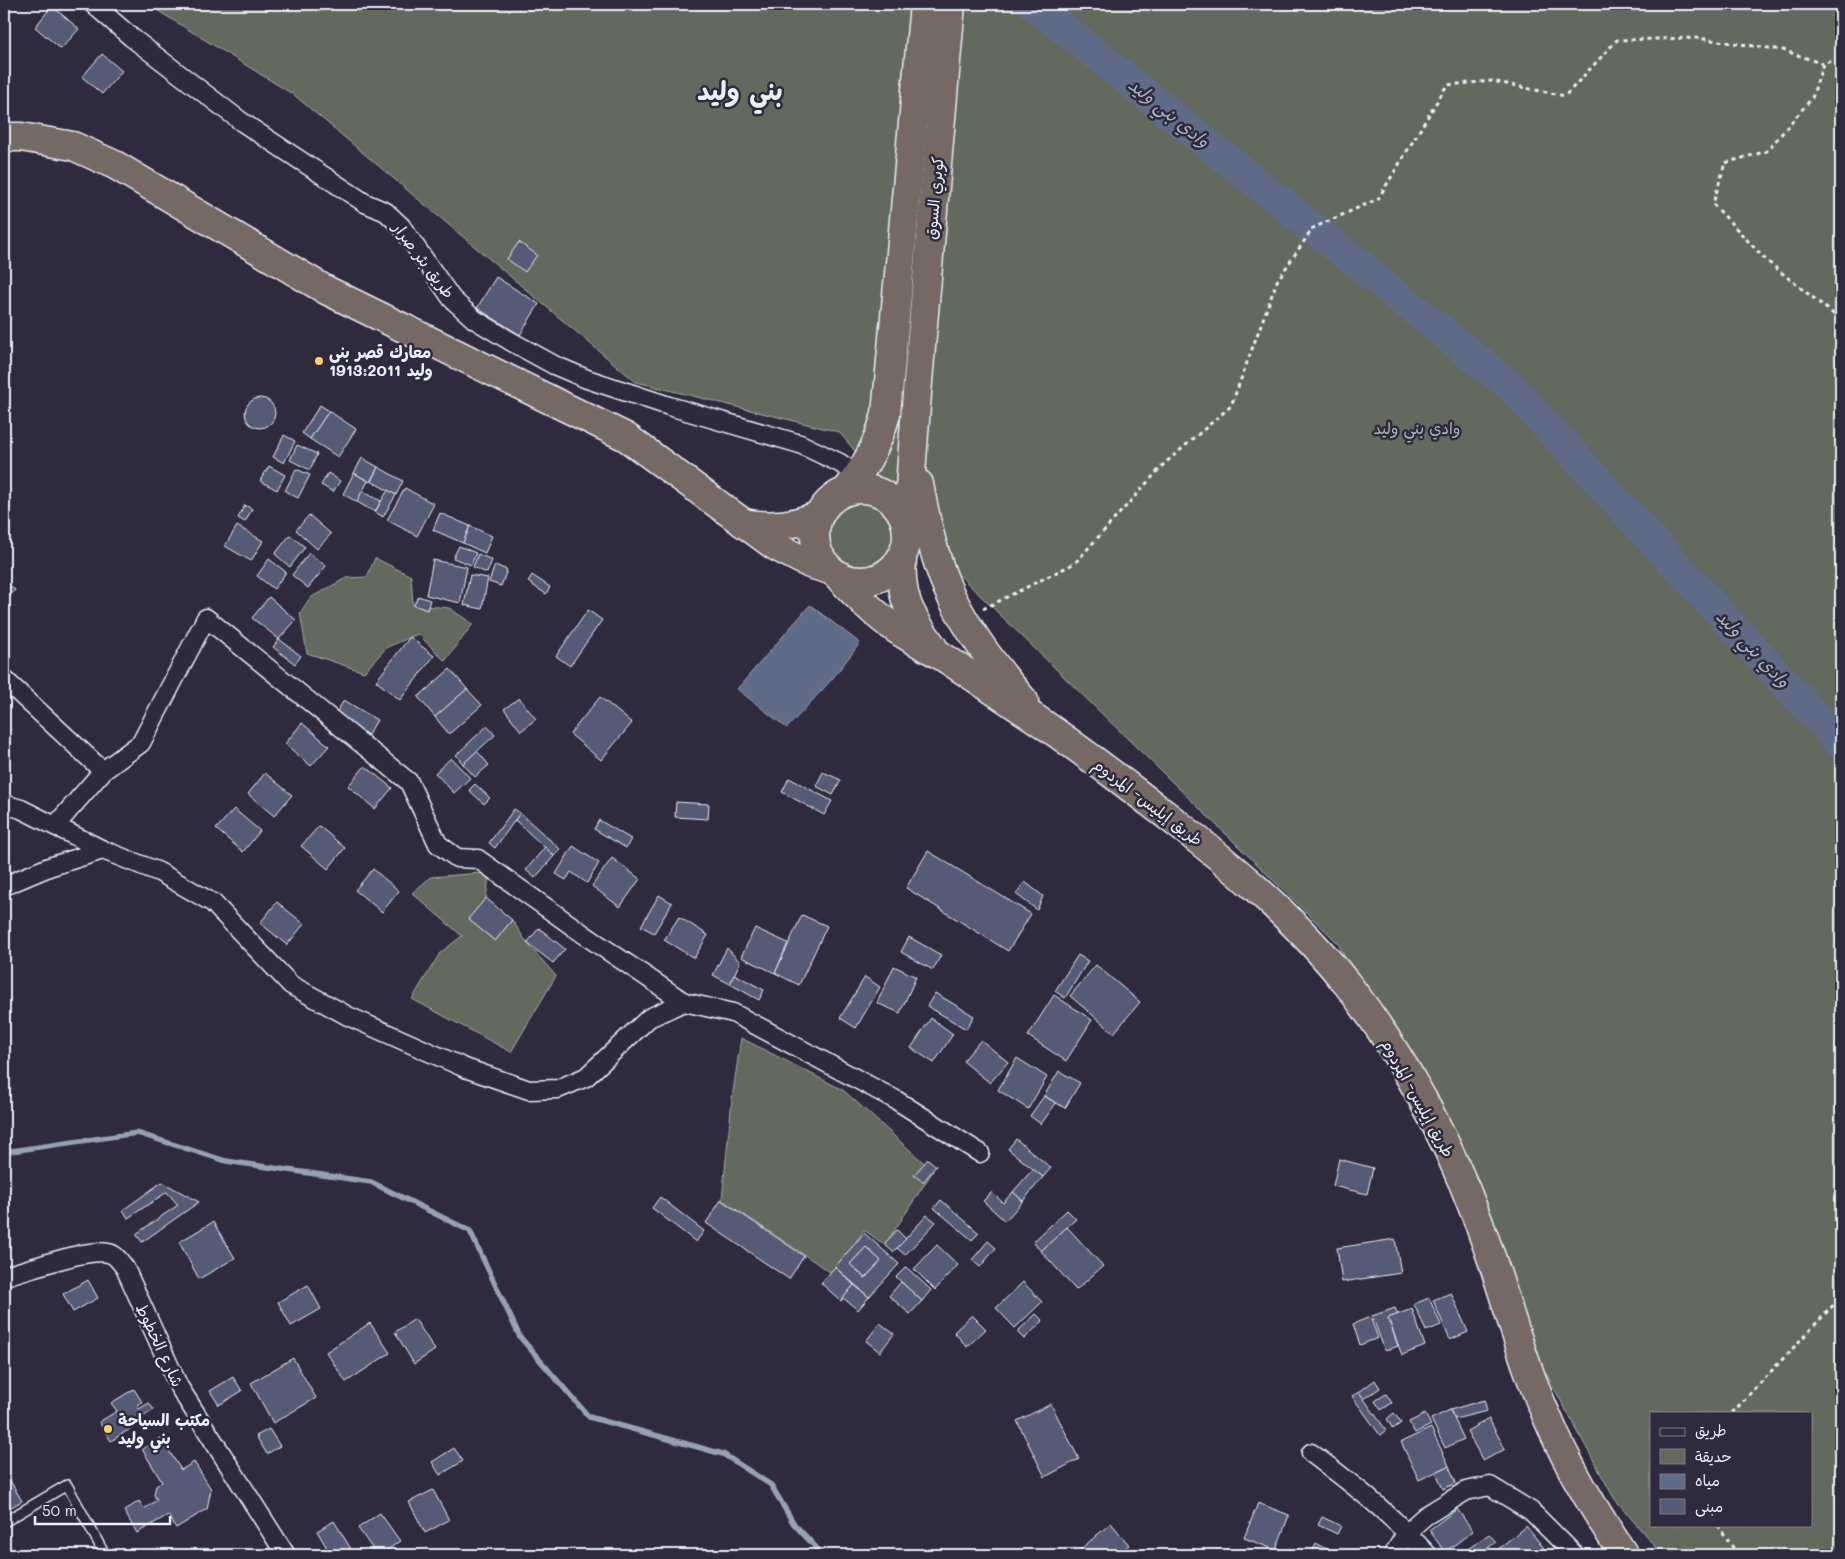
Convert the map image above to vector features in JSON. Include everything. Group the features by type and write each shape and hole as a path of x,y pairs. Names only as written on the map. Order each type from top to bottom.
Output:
{"highway":[{"name":"كوبري السوق","path":"858,486 880,436 886,414 924,4"},
{"name":"كوبري السوق","path":"914,439 951,4"},
{"path":"4,137 21,137 73,146 115,165 326,290 626,437 767,541 792,556 852,581 867,582 881,578 893,569 906,548 914,439"},
{"path":"914,439 924,509 940,568 952,598 968,626 992,661 1045,725"},
{"path":"907,528 900,510 894,503 878,492 858,486 830,501 818,516 815,530 815,545 820,558 874,612 916,642 938,654 1045,725"},
{"path":"743,523 762,526 782,526 818,516"},
{"path":"902,557 902,590 907,606 914,621 938,654"},
{"name":"طريق إيليس- المردوم","path":"1045,725 1228,862 1270,900 1328,962 1380,1029 1411,1077 1438,1127 1466,1189 1490,1253 1528,1370 1548,1421 1576,1477 1624,1555"}],"street":[{"name":"طريق بئر صرار","path":"93,4 131,37 242,122 365,203 386,212 401,226 452,299 474,319 554,365 586,379 669,406 800,444 823,454 858,486"},
{"path":"55,826 103,771 141,743 206,618 409,782 438,844 457,858 478,859 589,938 684,1002 733,1012 896,1100 980,1153"},
{"path":"4,679 103,771"},
{"path":"4,804 21,809 103,850 159,872 213,903 291,985 348,1016 456,1064 530,1090 558,1089 586,1077 649,1018 684,1002"},
{"path":"4,886 49,867 103,850"},
{"name":"شارع الخطوط","path":"4,1276 95,1252 108,1252 115,1256 125,1268 179,1387 286,1555"},
{"path":"1311,1453 1366,1494 1407,1532 1428,1555"},
{"path":"1394,1555 1407,1532 1425,1516 1466,1491 1490,1486 1531,1511 1575,1555"}],"lane":[{"path":"4,1522 67,1484 105,1555"}],"path":[{"path":"982,610 1075,563 1164,464 1230,406 1277,281 1313,228 1378,198 1447,85 1492,81 1565,96 1617,40 1697,38 1783,50 1822,64 1841,57"},
{"path":"1822,64 1812,98 1767,151 1725,163 1713,204 1767,261 1841,320"},
{"path":"1733,1412 1841,1297"},
{"path":"1719,1526 1738,1555"}],"green space":[{"name":"وادي بني وليد","path":"147,4 1841,4 1841,1555 1662,1555 1614,1498 1519,1324 1338,943 956,572 839,432 636,382 294,95"},
{"path":"861,502 879,508 887,516 893,534 887,552 879,560 861,566 843,560 835,552 829,534 835,516 843,508"},
{"path":"375,558 411,576 413,605 449,608 473,624 445,661 418,634 387,647 364,672 307,653 300,613 310,598 346,578 367,577"},
{"path":"481,873 489,877 486,898 469,919 495,941 512,920 527,943 556,976 511,1052 412,999 440,953 462,936 412,893 431,877"},
{"path":"741,1038 843,1090 933,1171 885,1245 864,1230 833,1274 722,1200 732,1099"}],"water":[{"path":"810,605 860,643 833,678 787,728 737,689"}],"building":[{"path":"52,6 79,29 61,49 35,27"},
{"path":"102,54 122,71 102,94 82,77"},
{"path":"519,242 537,255 525,272 507,259"},
{"path":"496,277 539,304 520,335 477,308"},
{"path":"260,398 266,399 274,407 274,419 266,427 260,428 254,427 246,419 245,413 246,407 254,399"},
{"path":"320,405 329,411 310,439 302,433"},
{"path":"329,411 356,429 338,457 310,439"},
{"path":"284,435 295,441 284,463 273,457"},
{"path":"297,445 317,454 310,470 290,460"},
{"path":"362,458 378,467 370,482 354,473"},
{"path":"269,466 285,475 277,490 260,481"},
{"path":"378,467 403,481 396,495 371,481"},
{"path":"296,469 310,475 298,498 285,491"},
{"path":"328,473 340,481 333,492 321,485"},
{"path":"354,473 368,481 357,502 343,494"},
{"path":"405,488 434,504 417,536 387,520"},
{"path":"388,490 396,495 383,517 375,512"},
{"path":"362,491 381,501 375,512 357,502"},
{"path":"245,505 252,509 245,522 238,518"},
{"path":"440,513 470,526 463,543 433,530"},
{"path":"309,515 331,534 317,549 296,530"},
{"path":"237,526 263,541 251,561 225,546"},
{"path":"470,526 492,536 485,553 463,543"},
{"path":"290,535 305,547 290,567 275,554"},
{"path":"459,546 476,553 471,565 453,558"},
{"path":"309,553 326,566 308,588 292,575"},
{"path":"478,554 492,560 487,573 473,567"},
{"path":"269,559 286,572 274,589 257,576"},
{"path":"433,560 467,567 460,603 426,595"},
{"path":"495,565 507,570 501,586 489,582"},
{"path":"470,575 488,578 482,609 464,605"},
{"path":"532,575 550,587 546,594 528,582"},
{"path":"4,581 15,590 4,603"},
{"path":"418,596 430,600 427,610 414,605"},
{"path":"269,597 296,620 279,639 252,618"},
{"path":"588,610 602,620 570,666 556,656"},
{"path":"410,637 434,656 400,700 376,681"},
{"path":"279,639 301,656 295,664 273,647"},
{"path":"450,669 467,689 435,717 418,697"},
{"path":"467,689 482,705 449,734 435,717"},
{"path":"600,697 632,723 601,760 570,734"},
{"path":"519,698 536,719 521,731 504,709"},
{"path":"344,700 377,720 368,735 335,715"},
{"path":"302,723 329,746 311,766 285,744"},
{"path":"487,726 495,735 463,764 456,755"},
{"path":"477,751 489,765 475,777 463,764"},
{"path":"451,758 470,778 454,793 435,773"},
{"path":"365,766 392,788 375,809 348,786"},
{"path":"823,772 841,780 833,795 816,786"},
{"path":"265,773 292,795 274,816 248,794"},
{"path":"789,778 832,801 824,815 782,792"},
{"path":"475,784 490,798 484,804 469,790"},
{"path":"676,802 709,804 708,819 675,817"},
{"path":"234,809 260,831 243,852 216,829"},
{"path":"514,809 520,813 495,848 489,843"},
{"path":"520,813 560,849 554,856 515,820"},
{"path":"599,820 631,839 626,848 594,829"},
{"path":"319,826 345,848 328,869 301,846"},
{"path":"573,846 599,863 587,883 571,872 566,880 556,874"},
{"path":"545,847 554,856 535,878 526,870"},
{"path":"928,851 1031,914 1008,951 906,888"},
{"path":"612,858 640,879 620,907 592,886"},
{"path":"373,869 399,891 382,912 355,890"},
{"path":"1025,882 1043,896 1037,910 1016,894"},
{"path":"659,895 672,903 654,933 641,926"},
{"path":"486,898 512,920 495,941 468,919"},
{"path":"277,902 304,924 287,945 260,923"},
{"path":"802,915 827,926 799,985 775,973"},
{"path":"679,917 708,935 694,958 664,940"},
{"path":"539,928 565,949 553,963 527,943"},
{"path":"755,928 788,943 775,973 741,957"},
{"path":"909,937 941,955 933,970 901,952"},
{"path":"727,948 740,962 730,984 713,975"},
{"path":"1078,955 1088,961 1065,998 1055,991"},
{"path":"1096,965 1140,1002 1114,1033 1070,996"},
{"path":"894,966 916,977 900,1013 877,1003"},
{"path":"734,974 764,990 759,1000 730,984"},
{"path":"865,977 880,987 856,1028 840,1018"},
{"path":"935,993 974,1016 966,1029 927,1006"},
{"path":"1054,995 1092,1020 1066,1061 1028,1036"},
{"path":"931,1018 953,1034 934,1063 911,1048"},
{"path":"981,1040 1008,1062 990,1083 963,1061"},
{"path":"1017,1058 1047,1077 1028,1109 998,1090"},
{"path":"1059,1071 1080,1083 1065,1108 1044,1096"},
{"path":"1044,1096 1056,1103 1041,1124 1030,1116"},
{"path":"1016,1139 1051,1168 1043,1177 1008,1149"},
{"path":"928,1159 936,1166 923,1182 914,1175"},
{"path":"1339,1159 1373,1168 1367,1194 1333,1186"},
{"path":"1033,1169 1043,1177 1023,1201 1013,1192"},
{"path":"162,1182 199,1202 142,1242 136,1234 178,1205 167,1192 128,1218 123,1210"},
{"path":"992,1192 1003,1203 1013,1192 1023,1201 1005,1221 983,1201"},
{"path":"660,1197 704,1231 696,1242 652,1208"},
{"path":"721,1200 804,1256 789,1279 706,1223"},
{"path":"941,1200 979,1233 972,1240 934,1208"},
{"path":"1067,1210 1076,1219 1041,1251 1033,1242"},
{"path":"927,1215 936,1222 905,1255 897,1248"},
{"path":"213,1222 235,1258 199,1279 179,1242"},
{"path":"1067,1227 1103,1266 1076,1290 1041,1251"},
{"path":"897,1230 906,1239 893,1252 884,1244"},
{"path":"864,1233 899,1264 869,1297 835,1267","holes":["866,1247 881,1261 865,1278 850,1264"]},
{"path":"1395,1239 1401,1273 1342,1282 1337,1248"},
{"path":"988,1241 996,1248 980,1267 972,1260"},
{"path":"937,1245 958,1265 935,1290 914,1269"},
{"path":"866,1247 881,1261 865,1278 850,1264"},
{"path":"835,1267 854,1285 841,1301 821,1283"},
{"path":"906,1267 931,1290 922,1301 896,1277"},
{"path":"88,1280 98,1298 73,1312 63,1294"},
{"path":"901,1282 922,1301 910,1314 889,1296"},
{"path":"1023,1282 1042,1302 1015,1328 996,1308"},
{"path":"308,1285 321,1309 291,1326 278,1302"},
{"path":"854,1285 869,1297 858,1310 843,1298"},
{"path":"1451,1293 1468,1332 1450,1340 1433,1300"},
{"path":"1429,1298 1441,1325 1426,1331 1414,1304"},
{"path":"1395,1308 1398,1315 1388,1318 1398,1346 1385,1351 1372,1316"},
{"path":"1412,1309 1425,1346 1402,1355 1388,1318"},
{"path":"1036,1314 1043,1321 1024,1339 1017,1332"},
{"path":"972,1315 986,1329 967,1347 954,1332"},
{"path":"1370,1317 1378,1338 1360,1345 1353,1324"},
{"path":"415,1319 435,1350 414,1364 395,1332"},
{"path":"370,1323 390,1353 346,1382 326,1352"},
{"path":"880,1323 894,1334 880,1352 866,1341"},
{"path":"293,1358 316,1398 273,1423 251,1383"},
{"path":"233,1377 242,1391 219,1405 210,1391"},
{"path":"1375,1380 1380,1388 1364,1399 1359,1392"},
{"path":"134,1389 142,1402 137,1405 139,1409 149,1403 154,1410 136,1421 138,1424 111,1441 99,1422 117,1411 111,1403"},
{"path":"1359,1392 1386,1430 1380,1435 1352,1396"},
{"path":"1386,1394 1392,1403 1381,1410 1375,1401"},
{"path":"1484,1400 1487,1411 1455,1419 1450,1410"},
{"path":"1051,1404 1079,1459 1045,1477 1017,1421"},
{"path":"1450,1410 1464,1439 1445,1448 1431,1419"},
{"path":"1394,1413 1401,1423 1393,1429 1387,1419"},
{"path":"1425,1414 1431,1425 1415,1433 1409,1422"},
{"path":"1489,1419 1505,1449 1483,1461 1467,1431"},
{"path":"1431,1428 1449,1466 1419,1480 1401,1442"},
{"path":"269,1429 280,1446 267,1454 256,1436"},
{"path":"161,1438 181,1470 194,1462 211,1489 207,1509 176,1528 168,1515 137,1533 124,1511 139,1501 144,1509 157,1500 154,1495 156,1486 162,1482 142,1449"},
{"path":"454,1448 463,1461 440,1475 432,1462"},
{"path":"1449,1466 1456,1483 1443,1489 1436,1472"},
{"path":"4,1473 22,1501 4,1511"},
{"path":"433,1490 449,1520 425,1533 409,1502"},
{"path":"1258,1503 1289,1515 1276,1550 1244,1538"},
{"path":"1457,1509 1473,1531 1445,1552 1429,1530"},
{"path":"380,1513 400,1541 380,1555 377,1555 358,1528"},
{"path":"1322,1517 1341,1526 1337,1534 1318,1525"},
{"path":"334,1521 351,1549 341,1555 331,1555 317,1531"},
{"path":"1111,1523 1129,1545 1116,1555 1074,1555"},
{"path":"1526,1526 1544,1548 1536,1555 1491,1555"},
{"path":"1489,1534 1496,1542 1478,1555 1473,1555 1468,1549"},
{"path":"1316,1544 1340,1555 1311,1555"}],"waterway":[{"name":"وادي بني وليد","path":"1033,4 1510,386 1841,744"},
{"path":"4,1152 137,1133 226,1161 371,1182 470,1231 520,1337 589,1417 723,1454 771,1485 794,1524 823,1555"}],"place":[{"name":"معارك قصر بني وليد 1913:2011","path":"319,361"},
{"name":"مكتب السياحة بني وليد","path":"108,1429"}],"district":[{"name":"بني وليد","path":"740,91"}]}
